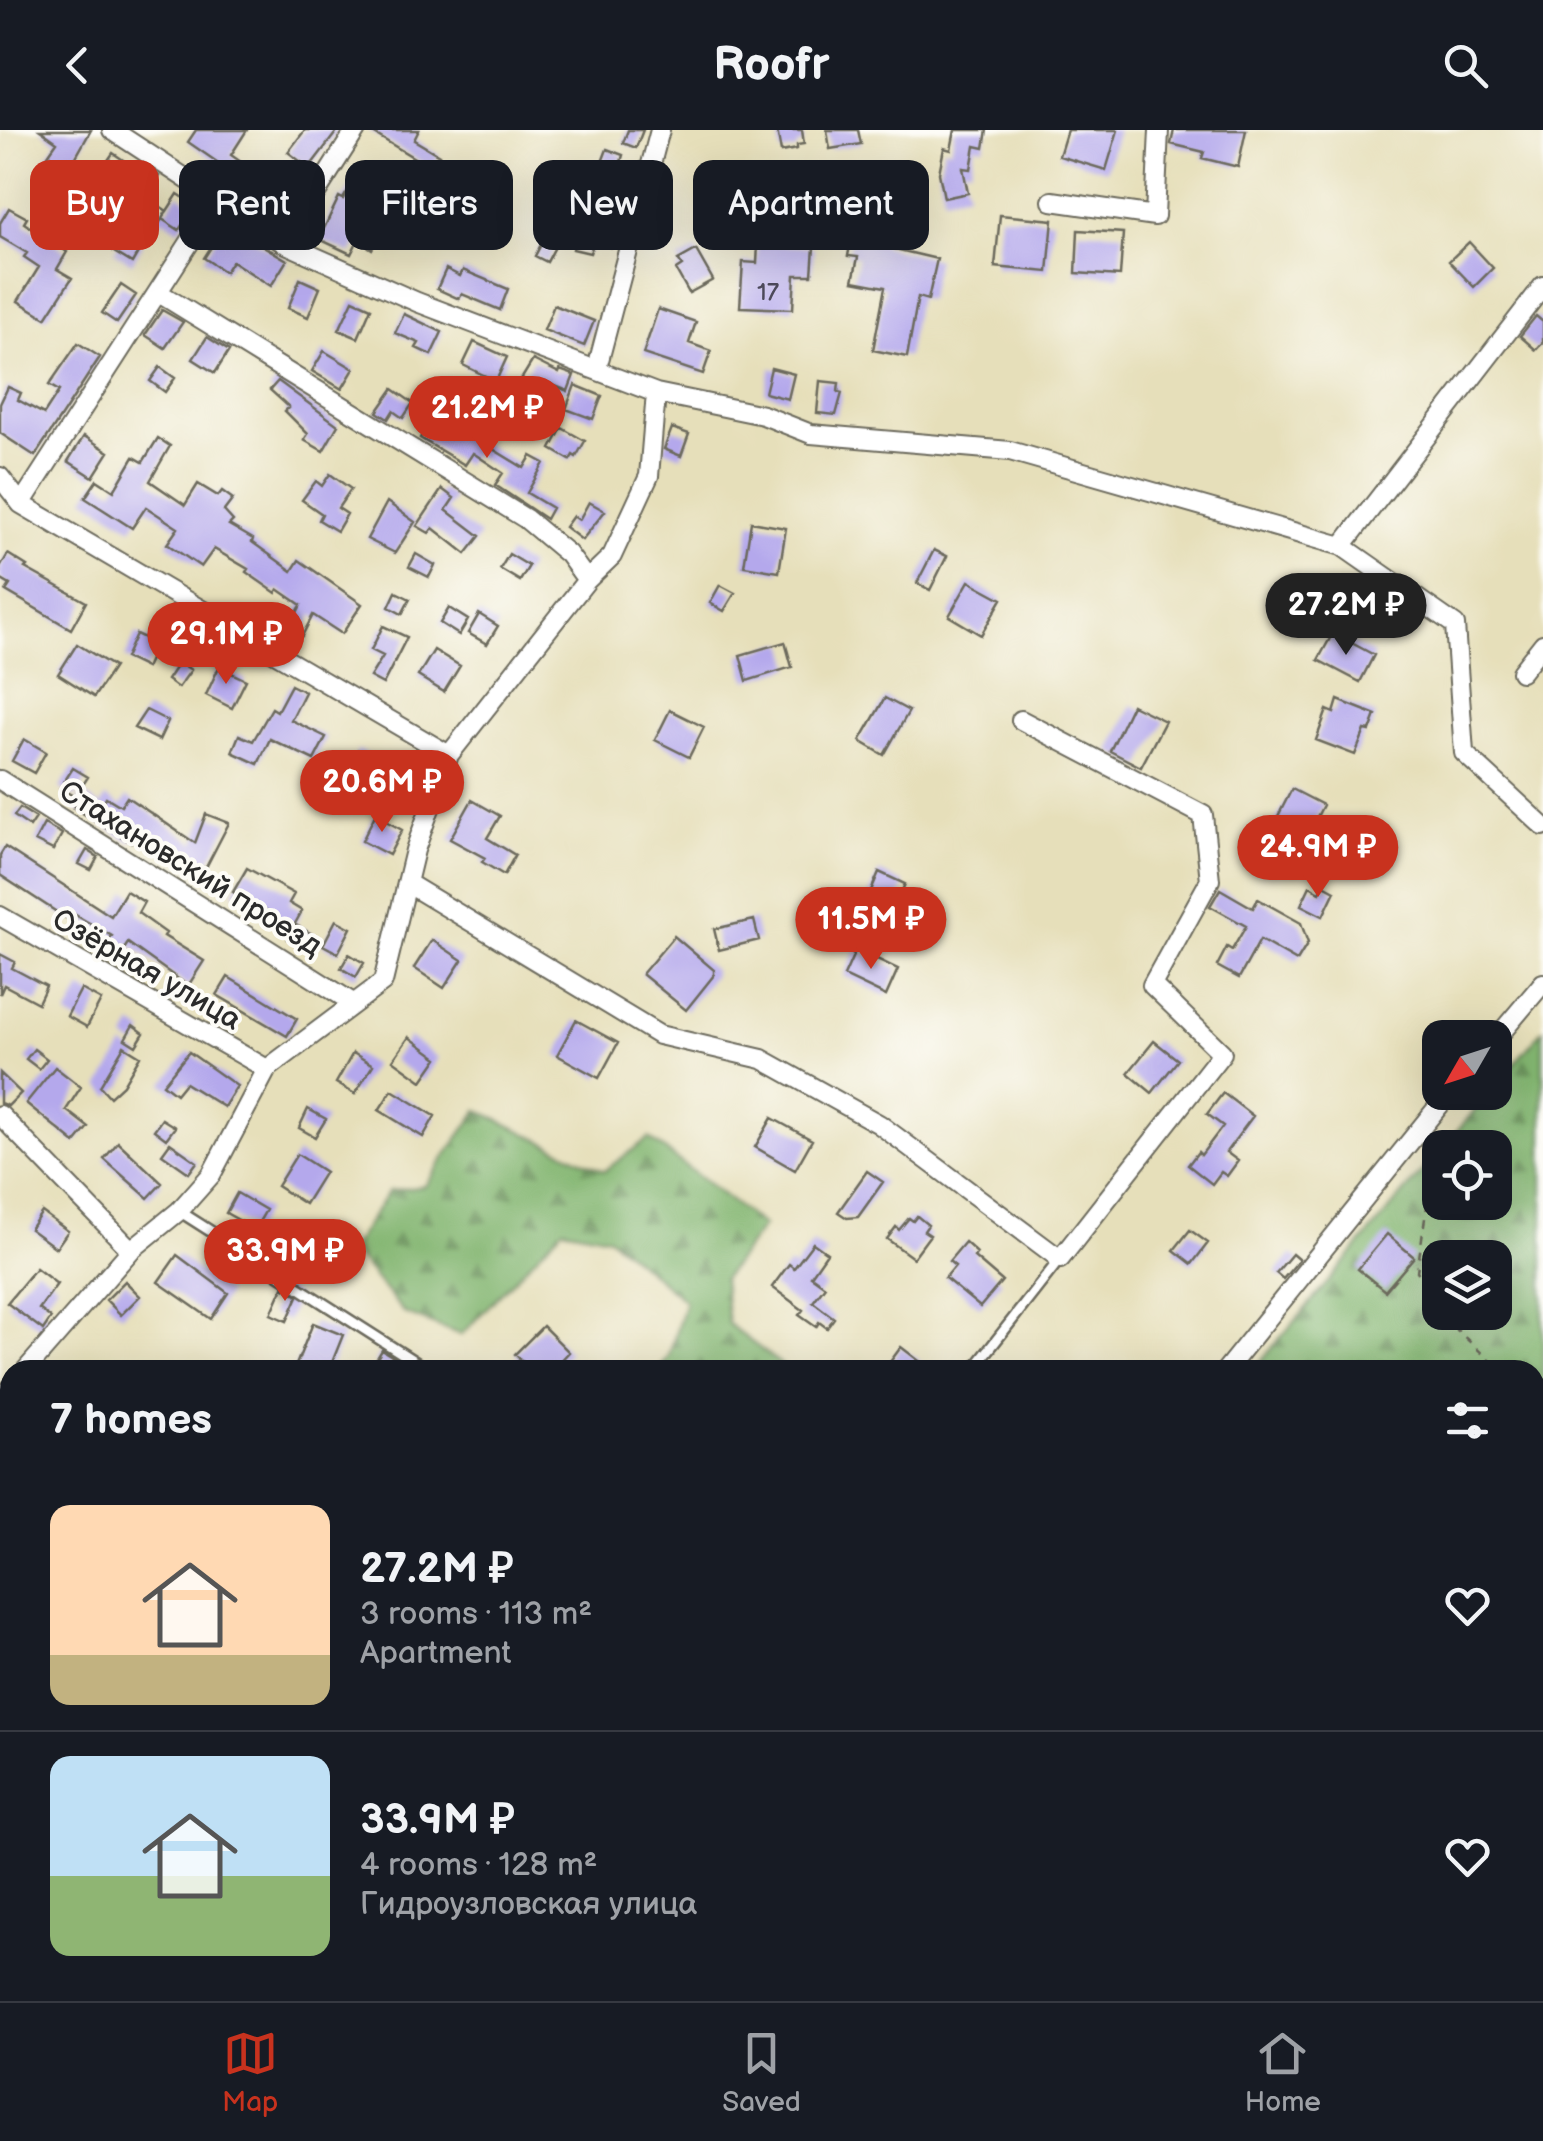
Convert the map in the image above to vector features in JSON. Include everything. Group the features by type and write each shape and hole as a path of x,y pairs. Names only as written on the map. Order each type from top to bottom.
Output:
{"street":[{"path":"112,130 179,173"},
{"path":"325,179 356,130"},
{"path":"597,368 660,130"},
{"path":"1052,201 1155,216 1159,130"},
{"path":"22,504 186,250"},
{"path":"300,250 417,302 656,392 763,416 811,434 1010,451 1342,546 1455,625 1464,754 1543,826"},
{"path":"1342,546 1543,286"},
{"path":"158,293 526,519 568,554 587,580"},
{"path":"35,1360 131,1250 180,1211 212,1176 267,1069 383,982 415,850 449,755 587,580 612,556 648,476 656,392"},
{"path":"0,478 22,504 449,755"},
{"path":"1521,672 1543,644"},
{"path":"407,884 659,1035 762,1059 879,1124 1060,1258 1222,1053 1152,985 1210,880 1203,815 1021,720"},
{"name":"Стахановский проезд","path":"0,780 353,1003"},
{"name":"Озёрная улица","path":"0,916 267,1069"},
{"path":"1512,1020 1543,984"},
{"path":"1234,1360 1435,1110"},
{"path":"0,1115 131,1250"}],"lane":[{"path":"180,1211 412,1360"},
{"path":"981,1360 1060,1258"}],"path":[{"path":"1422,1279 1416,1270 1424,1220"},
{"path":"1457,1330 1489,1360"}],"green space":[{"path":"1543,1030 1543,1360 1262,1360 1422,1172 1422,1220 1512,1220 1512,1130 1458,1130 1475,1110 1512,1110 1512,1066"},
{"path":"478,1110 604,1171 649,1138 763,1226 723,1279 728,1324 775,1360 666,1360 685,1301 609,1237 563,1228 461,1335 404,1313 351,1249 389,1191 425,1186"}],"building":[{"path":"40,130 91,130 74,160 44,160 57,142"},
{"path":"196,130 247,130 231,155 238,160 214,160 188,142"},
{"path":"305,130 338,130 315,160 298,160 288,152"},
{"path":"368,130 419,130 414,140 439,155 436,160 418,160"},
{"path":"628,130 643,130 636,148 623,143"},
{"path":"777,130 802,130 804,144 781,152"},
{"path":"827,130 858,130 861,144 830,149"},
{"path":"955,130 987,130 984,148 975,146 971,169 963,168 968,193 944,198 939,173 944,148 951,150"},
{"path":"1067,130 1118,130 1106,170 1059,156"},
{"path":"1174,130 1246,130 1238,167 1202,158 1204,152 1171,144"},
{"path":"607,149 623,155 622,160 603,160"},
{"path":"179,195 179,230 162,219 166,212 159,224 159,206 167,211"},
{"path":"345,196 345,250 353,250 351,254 325,242 325,226 339,197"},
{"path":"9,208 27,218 24,223 30,227 30,250 67,252 57,269 72,278 46,318 18,301 39,267 24,257 27,253 0,237 0,223"},
{"path":"1000,215 1053,220 1048,272 995,267"},
{"path":"1078,230 1123,233 1120,276 1076,273"},
{"path":"1469,242 1493,268 1474,287 1449,261"},
{"path":"115,250 140,250 132,263"},
{"path":"209,250 270,250 287,260 271,286 232,261 225,272 204,258"},
{"path":"538,250 553,250 547,262 535,256"},
{"path":"696,250 713,280 689,293 676,270 682,266 678,260"},
{"path":"758,250 814,250 812,275 795,275 793,309 740,307 743,262 757,263"},
{"path":"849,250 899,250 937,259 928,300 918,297 907,357 873,350 885,287 853,281 858,257 848,256"},
{"path":"446,269 460,276 463,270 508,289 500,310 462,294 459,299 437,289"},
{"path":"300,279 320,288 308,317 288,308"},
{"path":"121,285 136,295 117,323 102,313"},
{"path":"353,300 371,308 358,338 339,330"},
{"path":"554,305 594,321 584,346 544,330"},
{"path":"658,309 696,322 689,343 711,351 703,374 643,354"},
{"path":"162,310 183,322 165,348 145,335"},
{"path":"404,314 442,332 431,355 416,348 419,343 395,333"},
{"path":"1536,316 1543,322 1543,342 1536,350 1520,336"},
{"path":"207,337 229,351 215,373 193,359"},
{"path":"474,342 507,357 496,381 463,365"},
{"path":"78,343 100,357 35,456 0,433 0,404 8,387 21,393 18,400 44,414 59,391 49,385"},
{"path":"324,351 354,369 342,389 312,371"},
{"path":"533,360 559,373 560,370 574,375 568,391 545,382 535,397 517,386"},
{"path":"160,367 175,378 165,392 150,381"},
{"path":"771,368 794,374 788,399 765,393"},
{"path":"278,381 338,425 323,451 304,440 308,434 285,411 289,407 270,390"},
{"path":"820,381 839,383 838,392 842,393 836,415 817,413"},
{"path":"575,385 602,396 593,419 566,409"},
{"path":"393,389 413,403 403,418 393,411 388,419 377,412"},
{"path":"434,415 463,432 469,424 480,430 475,438 524,468 531,456 544,463 527,493 552,508 546,519 495,485 503,473 473,453 465,465 420,438"},
{"path":"562,428 585,441 570,460 551,449"},
{"path":"672,428 689,434 681,456 664,449"},
{"path":"84,436 109,452 93,477 68,461"},
{"path":"158,438 170,446 150,481 185,505 198,484 218,496 222,491 233,499 224,511 233,521 229,525 292,571 299,560 362,604 342,634 313,615 302,636 289,628 301,605 278,589 276,593 246,572 248,569 214,549 201,567 167,544 178,528 146,507 132,528 85,498 97,480 114,491 134,457 143,462"},
{"path":"330,474 351,489 338,508 347,514 337,531 319,520 322,514 302,500 316,481 322,486"},
{"path":"442,489 454,498 446,510 480,536 466,554 433,528 429,533 417,526"},
{"path":"387,502 415,522 395,553 367,539"},
{"path":"589,502 605,511 582,540 565,527 573,516 579,520"},
{"path":"751,522 786,528 779,572 744,566"},
{"path":"934,550 947,556 930,590 917,583"},
{"path":"8,554 25,568 86,602 71,629 6,591 10,585 0,579 0,568"},
{"path":"416,554 435,565 429,577 409,567"},
{"path":"509,554 529,566 520,581 500,569"},
{"path":"969,581 1002,599 981,635 949,616"},
{"path":"720,585 735,593 724,611 710,603"},
{"path":"396,592 410,599 402,614 389,607"},
{"path":"449,608 468,620 459,635 440,623"},
{"path":"479,614 498,626 487,644 468,633"},
{"path":"383,626 407,637 383,684 370,677 383,656 371,650"},
{"path":"1333,633 1374,655 1360,682 1318,660"},
{"path":"136,634 157,644 146,668 125,658"},
{"path":"785,642 792,667 747,681 740,655"},
{"path":"77,644 114,667 94,697 58,674"},
{"path":"434,650 460,666 444,692 418,676"},
{"path":"179,662 191,670 178,688 167,680"},
{"path":"219,667 246,680 232,708 206,695"},
{"path":"291,685 305,692 291,720 326,737 314,760 270,739 258,764 232,752 239,735 253,741 272,708 277,711"},
{"path":"885,698 909,711 884,755 860,741"},
{"path":"1338,700 1376,715 1355,755 1316,740 1327,710 1334,713"},
{"path":"1132,705 1165,721 1141,767 1110,751"},
{"path":"146,710 168,721 159,740 134,728"},
{"path":"670,710 704,727 689,757 655,740"},
{"path":"24,739 46,752 34,773 12,761"},
{"path":"358,750 425,785 419,802 365,774 353,800 339,794"},
{"path":"73,768 88,777 75,797 60,788"},
{"path":"1292,789 1323,805 1306,838 1275,822"},
{"path":"83,794 101,806 106,797 121,806 127,797 195,843 206,814 229,823 202,875 137,834 131,842 74,808"},
{"path":"472,800 500,816 487,838 515,855 504,875 482,862 485,858 450,839"},
{"path":"20,808 36,818 30,827 14,816"},
{"path":"375,815 402,830 389,855 362,841"},
{"path":"44,824 62,834 53,850 35,841"},
{"path":"5,847 111,916 126,891 144,902 138,913 166,933 164,936 204,961 188,986 128,943 119,957 105,948 112,936 70,912 66,918 0,875 0,855"},
{"path":"87,850 98,857 91,870 79,864"},
{"path":"247,868 294,894 289,903 302,911 292,929 277,916 233,892"},
{"path":"879,872 905,884 892,912 867,900"},
{"path":"1324,885 1335,891 1323,916 1301,905 1310,886 1320,892"},
{"path":"1220,889 1253,908 1258,899 1301,923 1308,943 1297,961 1260,940 1239,978 1217,966 1227,947 1232,950 1246,926 1210,906"},
{"path":"336,920 351,928 338,953 323,945"},
{"path":"754,920 759,940 719,950 714,929"},
{"path":"296,925 321,939 313,953 288,939"},
{"path":"674,936 714,970 686,1010 642,974"},
{"path":"432,940 462,960 444,988 414,968"},
{"path":"856,949 898,969 886,996 844,976"},
{"path":"0,954 15,962 12,968 46,986 38,1003 4,985 0,994"},
{"path":"349,954 364,963 356,977 341,968"},
{"path":"228,977 297,1019 287,1036 217,995"},
{"path":"81,989 101,1000 87,1027 67,1016"},
{"path":"576,1020 618,1043 599,1078 557,1055"},
{"path":"133,1025 144,1033 136,1046 125,1039"},
{"path":"409,1037 438,1058 422,1081 393,1060"},
{"path":"1154,1041 1178,1060 1152,1093 1128,1073"},
{"path":"124,1046 140,1056 123,1085 110,1097 100,1086"},
{"path":"34,1049 47,1059 39,1069 26,1059"},
{"path":"189,1052 237,1086 224,1107 185,1083 176,1094 163,1084"},
{"path":"353,1053 373,1065 355,1094 336,1083"},
{"path":"55,1067 81,1087 66,1110 88,1127 75,1143 26,1103"},
{"path":"0,1073 21,1093 8,1106 0,1103"},
{"path":"392,1090 435,1116 423,1137 379,1110"},
{"path":"1223,1093 1253,1116 1226,1152 1238,1161 1227,1176 1221,1172 1212,1184 1188,1165 1223,1126 1207,1114"},
{"path":"308,1109 326,1119 315,1137 299,1128"},
{"path":"772,1118 812,1140 795,1170 755,1147"},
{"path":"162,1119 175,1127 166,1139 154,1130"},
{"path":"118,1142 162,1183 148,1198 104,1159"},
{"path":"170,1143 197,1162 189,1173 162,1154"},
{"path":"297,1154 325,1172 305,1204 277,1186"},
{"path":"867,1171 883,1182 858,1217 847,1218 838,1212"},
{"path":"237,1193 266,1210 255,1229 226,1213"},
{"path":"42,1212 68,1231 56,1248 30,1229"},
{"path":"917,1216 928,1225 924,1231 930,1235 913,1258 887,1239 896,1227 899,1230 909,1218 913,1221"},
{"path":"1190,1230 1208,1243 1192,1264 1174,1250"},
{"path":"1387,1234 1414,1257 1385,1291 1358,1269"},
{"path":"965,1242 977,1253 974,1257 1002,1281 980,1307 945,1278 955,1266 949,1261"},
{"path":"813,1243 827,1253 811,1276 825,1286 813,1302 834,1318 827,1328 819,1322 816,1327 799,1315 803,1310 772,1287 789,1264 794,1268"},
{"path":"1292,1254 1299,1260 1283,1279 1276,1273"},
{"path":"177,1255 228,1293 211,1319 158,1282"},
{"path":"36,1268 57,1284 39,1309 51,1318 43,1330 7,1303"},
{"path":"125,1281 140,1296 121,1315 106,1300"},
{"path":"283,1287 298,1296 287,1321 271,1314"},
{"path":"313,1323 343,1335 333,1360 298,1360"},
{"path":"543,1326 569,1352 561,1360 521,1360 515,1354"},
{"path":"901,1347 918,1360 891,1360"},
{"path":"382,1350 395,1358 394,1360 376,1360"}]}
